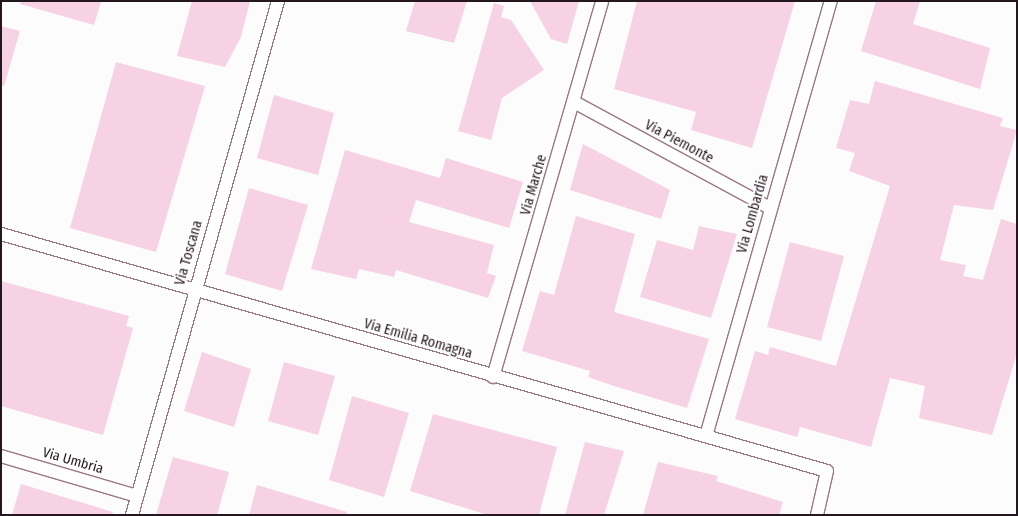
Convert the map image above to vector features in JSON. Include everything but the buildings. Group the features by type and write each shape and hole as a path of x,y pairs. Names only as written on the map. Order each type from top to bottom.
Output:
{"street":[{"name":"Via Toscana","path":"132,515 194,289 278,1"},
{"name":"Via Marche","path":"493,376 602,1"},
{"name":"Via Lombardia","path":"706,436 831,1"},
{"name":"Via Piemonte","path":"574,102 770,208"},
{"name":"Via Emilia Romagna","path":"1,234 827,472 817,515"},
{"name":"Via Umbria","path":"1,456 137,496"}]}
